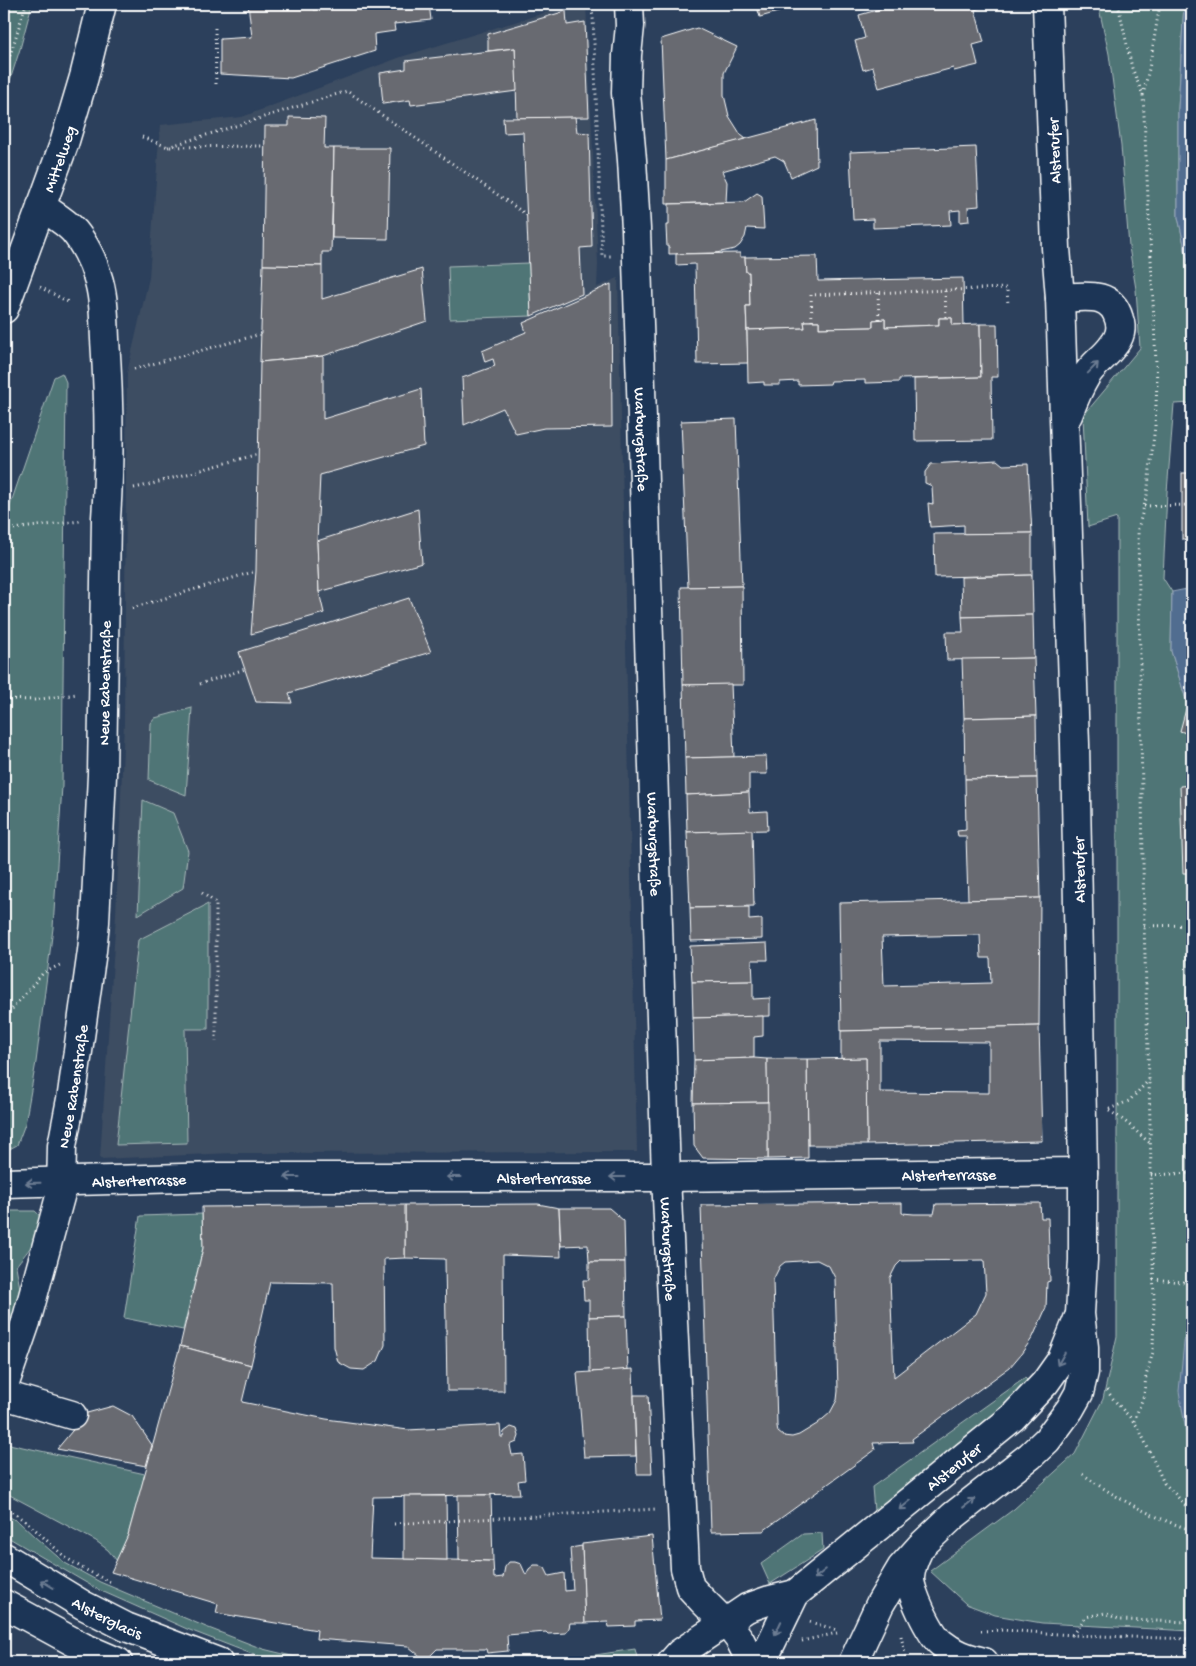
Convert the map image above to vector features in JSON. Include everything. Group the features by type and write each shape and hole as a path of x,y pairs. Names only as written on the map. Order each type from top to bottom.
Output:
{"street":[{"name":"Mittelweg","path":"4,308 64,144 84,77 102,4"},
{"name":"Warburgstraße","path":"629,4 630,26 626,93 632,160 636,257 666,1177 685,1568 690,1587 740,1640 751,1662"},
{"name":"Alsterufer","path":"853,1662 889,1587 902,1567 953,1516 1030,1456 1047,1440 1070,1409 1079,1393 1084,1372 1084,1346 1080,1314 1084,1260 1076,744 1047,4"},
{"name":"Neue Rabenstraße","path":"4,1386 26,1322 61,1193 62,1146 72,1094 95,922 101,795 108,376 102,293 91,260 75,232 62,220 41,206"},
{"name":"Alsterufer","path":"1060,298 1094,297 1106,299 1113,305 1121,323 1120,335 1116,342 1087,374 1079,388 1065,427"},
{"name":"Alsterterrasse","path":"4,1184 218,1177 666,1177 1083,1172"},
{"name":"Alsterufer","path":"762,1662 795,1594 1012,1418 1029,1402 1062,1359 1080,1314"},
{"path":"4,1395 72,1415"},
{"name":"Alsterufer","path":"920,1547 913,1562 910,1578 912,1589 924,1620 940,1642 958,1655 984,1662"},
{"name":"Alsterglacis","path":"4,1557 83,1605 126,1626 218,1662"},
{"name":"Alsterufer","path":"672,1662 680,1653 747,1608 795,1594"},
{"path":"4,1604 83,1647 118,1662"}],"path":[{"path":"4,75 26,4"},
{"path":"590,4 593,26 602,256 636,257"},
{"path":"1118,4 1132,68 1143,96"},
{"path":"1160,4 1151,62 1143,96 1157,383 1155,426 1147,495 1138,529 1153,1352 1146,1376 1144,1395 1134,1421 1164,1483 1192,1513"},
{"path":"215,28 216,85"},
{"path":"168,147 347,91 527,215"},
{"path":"142,137 168,147 265,146"},
{"path":"812,321 811,295 1007,288 1008,306"},
{"path":"945,291 946,318"},
{"path":"878,293 879,319"},
{"path":"108,376 261,334"},
{"path":"4,530 107,505 148,486 258,454"},
{"path":"1144,506 1190,505"},
{"path":"104,616 256,572"},
{"path":"200,684 245,669"},
{"path":"4,699 34,700 104,690"},
{"path":"202,893 216,903 216,1041"},
{"path":"1144,926 1192,925"},
{"path":"4,1015 12,1009 43,973 92,951"},
{"path":"1149,1080 1129,1101 1106,1109 1124,1120 1150,1143"},
{"path":"1151,1175 1192,1173"},
{"path":"1153,1279 1192,1283"},
{"path":"1082,1474 1133,1505 1192,1530"},
{"path":"4,1506 29,1524 65,1556 82,1568 110,1582"},
{"path":"394,1524 682,1507"},
{"path":"1072,1635 1086,1616 1104,1613 1121,1620 1192,1622"},
{"path":"801,1642 843,1632 808,1622"},
{"path":"900,1630 907,1662"},
{"path":"1004,1630 1072,1635 1192,1639"}],"shaded area":[{"path":"573,4 586,4 598,264 597,287 618,278 637,1152 232,1153 100,1159 116,915 124,724 127,373 149,278 160,125 242,117 401,57"},
{"path":"1184,4 1192,4 1192,281 1178,217 1178,109"},
{"path":"1192,588 1192,707 1188,706 1171,651 1172,592"},
{"path":"1192,1264 1192,1448 1187,1437 1179,1391 1187,1314 1188,1281"}],"green space":[{"path":"4,4 32,4 4,99"},
{"path":"1098,4 1184,4 1178,109 1178,217 1192,281 1192,403 1174,404 1163,578 1172,592 1171,651 1188,706 1187,1437 1192,1448 1192,1631 1042,1623 995,1615 966,1604 930,1571 1014,1509 1075,1454 1103,1399 1117,1336 1117,518 1088,527 1083,416 1140,348 1136,289 1129,247 1121,146 1109,54"},
{"path":"529,263 531,316 450,319 448,266"},
{"path":"62,373 66,382 62,786 53,928 36,1062 25,1124 17,1145 4,1152 4,523 54,377"},
{"path":"192,708 186,795 149,780 151,723 155,718"},
{"path":"143,800 173,813 188,851 183,888 138,915"},
{"path":"208,904 208,1029 185,1029 187,1143 116,1145 138,940"},
{"path":"5,1211 35,1211 40,1217 41,1224 36,1239 16,1266 22,1300 4,1346 4,1215"},
{"path":"202,1214 203,1248 183,1330 124,1318 140,1216"},
{"path":"1025,1378 1029,1382 1009,1406 874,1511 872,1487"},
{"path":"9,1444 145,1474 128,1535 117,1561 108,1550 96,1541 4,1492 4,1449"},
{"path":"4,1514 19,1522 65,1563 100,1582 263,1649 316,1662 281,1662 262,1658 187,1629 97,1589 4,1535"},
{"path":"822,1533 823,1550 770,1584 761,1564 803,1534"},
{"path":"635,1649 638,1662 549,1662"}],"building":[{"path":"248,4 314,4 314,10 351,4 429,4 431,20 394,24 395,31 374,34 375,51 291,78 220,74 220,39 252,37"},
{"path":"756,4 807,4 760,17"},
{"path":"899,4 979,4 980,8 975,10 984,42 973,45 978,65 954,71 953,68 879,88 873,67 863,70 855,41 865,38 859,15"},
{"path":"566,11 567,25 585,22 589,117 517,118 515,48 488,51 488,34"},
{"path":"697,28 737,47 724,73 724,95 729,116 741,135 746,139 666,160 661,39"},
{"path":"515,48 517,91 411,105 410,100 383,104 380,73 406,69 406,61"},
{"path":"289,117 325,118 324,148 334,148 331,252 322,252 322,266 263,265 265,126 289,126"},
{"path":"575,117 577,132 589,133 592,247 580,248 582,294 531,316 523,132 504,133 503,118"},
{"path":"816,120 817,165 791,177 784,161 775,156 722,171 727,182 726,202 666,204 666,160"},
{"path":"976,147 979,206 968,207 969,221 960,222 960,210 950,211 951,225 873,228 873,219 853,220 850,152"},
{"path":"334,148 390,148 388,239 332,238"},
{"path":"757,193 762,196 764,229 747,228 745,237 735,249 716,253 669,254 666,225 669,225 669,204 744,202"},
{"path":"740,253 740,257 745,257 746,272 749,272 750,306 746,306 748,363 697,364 695,264 676,265 676,254"},
{"path":"817,256 818,281 963,278 964,325 952,325 952,318 939,318 939,325 885,327 885,319 873,320 873,327 819,328 819,321 804,321 805,328 747,330 746,306 750,306 749,272 746,272 745,257"},
{"path":"263,265 322,266 322,299 422,269 427,321 323,356 260,362"},
{"path":"611,284 612,427 544,428 516,434 503,408 464,425 462,378 495,366 493,359 485,362 482,351 526,332 523,323"},
{"path":"939,318 952,318 952,325 980,324 981,377 899,379 899,382 867,383 865,383 865,380 831,381 830,384 798,385 798,381 780,382 780,385 764,385 764,382 748,383 747,330 805,328 804,321 819,321 819,328 873,327 873,320 885,319 885,327 939,325"},
{"path":"980,324 997,324 998,377 991,377 992,440 915,441 914,379 981,377"},
{"path":"323,356 323,419 421,389 424,446 320,475 317,541 319,592 324,613 251,634 256,571 260,362"},
{"path":"736,419 742,586 688,587 681,421"},
{"path":"1190,424 1192,424 1192,588 1190,588"},
{"path":"997,460 1003,465 1028,464 1032,533 964,534 964,525 930,527 928,503 933,504 932,486 925,483 925,472 931,464"},
{"path":"1182,473 1190,473 1190,539 1182,539"},
{"path":"418,509 422,563 319,592 317,541"},
{"path":"1032,533 1032,575 935,577 934,534"},
{"path":"1032,575 1033,615 962,617 961,577"},
{"path":"742,586 743,685 683,685 681,587"},
{"path":"409,598 431,652 289,693 292,703 256,702 239,652"},
{"path":"1033,615 1034,658 947,660 946,632 963,632 962,617"},
{"path":"1034,658 1036,716 964,718 962,659"},
{"path":"731,684 734,757 685,758 683,685"},
{"path":"1186,709 1192,710 1192,735 1180,731"},
{"path":"1036,716 1037,778 965,779 964,718"},
{"path":"766,756 767,774 749,774 749,792 686,795 685,758"},
{"path":"1037,778 1040,898 968,900 966,836 958,836 957,831 966,830 965,779"},
{"path":"1192,785 1192,873 1183,873 1180,786"},
{"path":"749,792 750,812 767,811 768,830 687,832 686,795"},
{"path":"752,830 754,906 690,908 687,832"},
{"path":"1040,898 1039,1026 841,1031 839,903","holes":["980,935 981,958 990,958 991,983 884,986 882,937"]},
{"path":"749,907 749,920 762,919 762,939 691,941 690,908"},
{"path":"767,943 768,960 752,960 753,981 692,982 690,946"},
{"path":"753,981 753,999 770,998 770,1016 693,1018 692,982"},
{"path":"763,1016 763,1036 754,1037 754,1058 694,1060 693,1018"},
{"path":"1039,1026 1042,1141 867,1145 866,1058 841,1059 841,1031","holes":["880,1041 989,1042 989,1093 880,1092"]},
{"path":"866,1058 867,1145 808,1145 807,1059"},
{"path":"767,1059 768,1102 693,1103 694,1060"},
{"path":"767,1059 807,1059 808,1158 768,1159"},
{"path":"768,1102 768,1159 703,1158 694,1146 693,1103"},
{"path":"902,1203 902,1213 934,1214 936,1204 1040,1203 1041,1218 1048,1218 1050,1281 1047,1282 1046,1308 1033,1337 1010,1367 912,1439 913,1442 873,1443 875,1450 763,1531 711,1532 701,1205","holes":["817,1260 829,1266 835,1278 837,1400 830,1413 817,1424 799,1435 792,1437 783,1436 778,1432 777,1426 773,1280 780,1266 785,1262","984,1260 986,1293 976,1314 894,1377 890,1278 896,1266 901,1261"]},
{"path":"538,1204 559,1208 561,1257 503,1255 504,1391 447,1391 445,1259 405,1258 405,1205"},
{"path":"405,1205 405,1258 384,1259 385,1345 378,1361 364,1370 351,1369 338,1362 334,1347 333,1283 270,1282 251,1365 180,1346 203,1248 202,1207"},
{"path":"559,1208 609,1208 624,1221 625,1262 589,1262 588,1245 561,1246"},
{"path":"589,1262 625,1262 626,1316 589,1317 589,1300 584,1300 583,1280 589,1280"},
{"path":"626,1316 628,1370 590,1372 589,1317"},
{"path":"180,1346 251,1365 242,1402 326,1419 408,1430 500,1425 501,1437 503,1437 504,1432 511,1427 517,1429 519,1436 517,1442 510,1445 512,1455 523,1454 525,1480 518,1481 520,1494 373,1497 370,1558 493,1561 494,1578 503,1577 505,1567 509,1562 521,1564 526,1575 534,1565 539,1565 545,1568 549,1576 564,1573 565,1591 573,1590 570,1548 582,1546 585,1623 570,1623 566,1633 548,1634 546,1632 507,1635 508,1651 487,1653 486,1649 437,1649 430,1656 420,1656 408,1646 316,1639 317,1630 216,1613 218,1604 111,1572 128,1535"},
{"path":"633,1369 636,1456 584,1457 577,1373"},
{"path":"634,1395 648,1395 652,1474 637,1474"},
{"path":"113,1406 132,1416 152,1445 146,1466 57,1449 87,1413"},
{"path":"458,1495 491,1495 493,1561 459,1560"},
{"path":"404,1496 446,1496 447,1560 404,1559"},
{"path":"652,1536 660,1620 635,1621 635,1626 609,1627 608,1622 585,1623 582,1544"}]}
